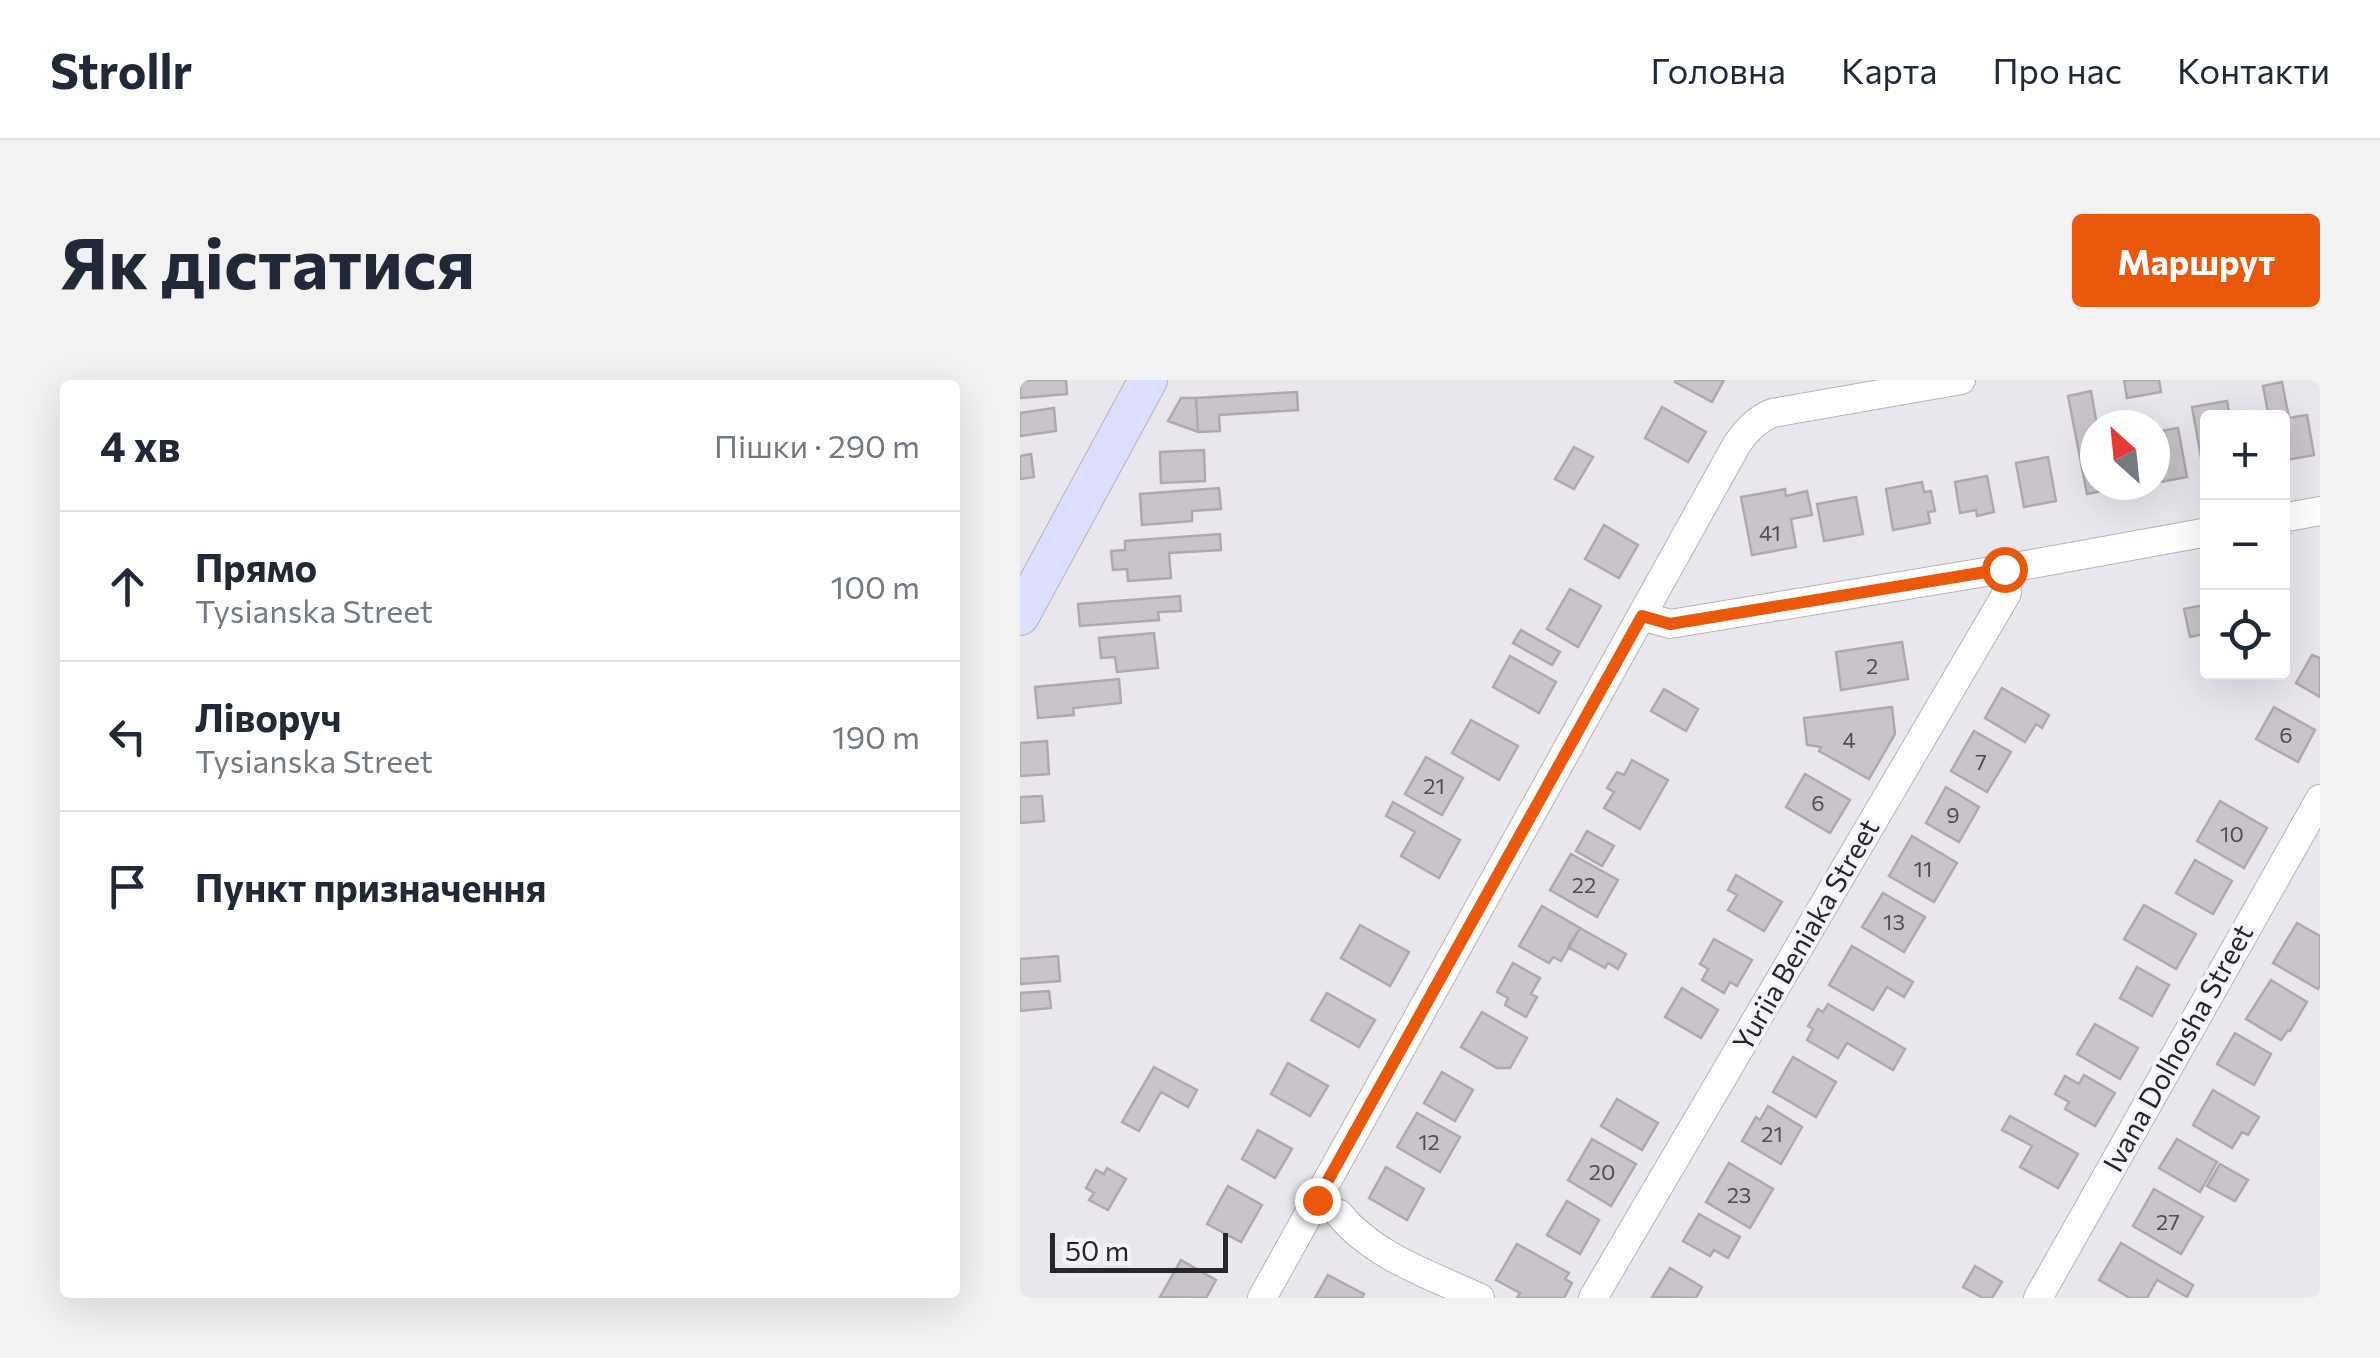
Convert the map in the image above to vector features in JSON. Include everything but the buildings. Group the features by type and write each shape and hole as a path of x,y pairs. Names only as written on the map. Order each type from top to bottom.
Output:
{"main road":[{"path":"1020,616 1148,380"}],"street":[{"path":"1262,1298 1737,444 1762,417 1772,413 1962,380"},
{"path":"2290,517 2320,511"},
{"path":"1642,616 1670,624 2200,533"},
{"name":"Yuriia Beniaka Street","path":"1594,1298 2007,593 2004,569"},
{"name":"Ivana Dolhosha Street","path":"2038,1298 2320,798"},
{"path":"1339,1214 1352,1230 1384,1252 1480,1298"}],"route":[{"path":"1317,1200 1642,616 1670,624 2004,569"}]}
